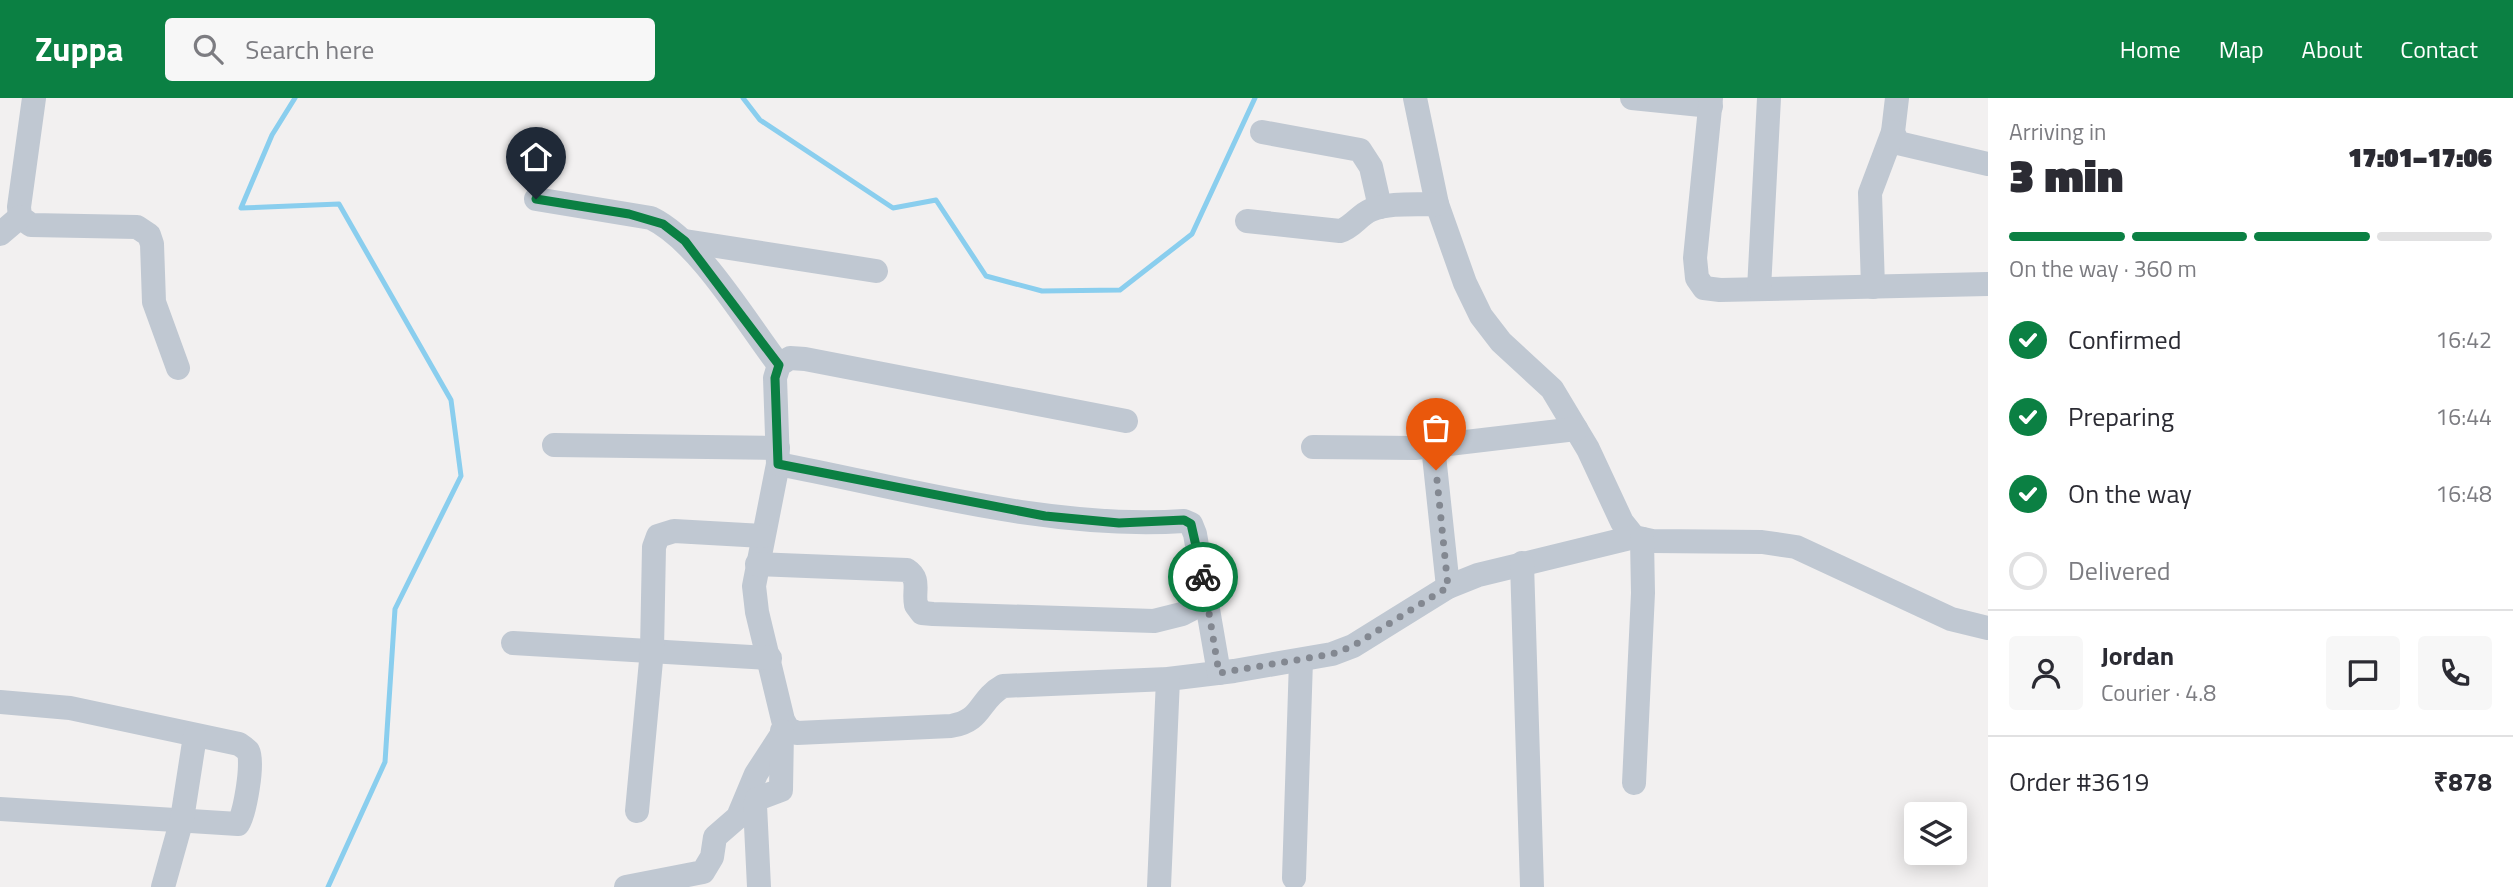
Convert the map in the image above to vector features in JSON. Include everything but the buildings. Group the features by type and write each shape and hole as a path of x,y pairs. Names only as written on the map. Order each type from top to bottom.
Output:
{"street":[{"path":"34,98 19,207 20,217 31,225 136,227 144,230 152,244 153,302 178,368"},
{"path":"1415,98 1437,204 1465,284 1481,316 1501,342 1552,389 1576,429 1622,522 1638,538 1643,593 1634,783"},
{"path":"1632,98 1711,102 1695,258 1697,278 1704,288 1720,290 1988,284"},
{"path":"1759,289 1769,98"},
{"path":"1873,287 1870,193 1893,132 1897,98"},
{"path":"1262,132 1360,150 1371,167 1380,207"},
{"path":"1893,132 1898,143 1908,147 1988,164"},
{"path":"536,199 651,218 685,241 779,365"},
{"path":"1247,221 1340,231 1350,228 1371,210 1380,207 1437,204"},
{"path":"0,234 20,217"},
{"path":"685,241 876,271"},
{"path":"759,887 754,805 757,799 781,790 783,727 770,658 757,612 757,564 778,456 775,378 779,365 790,358 805,359 1126,421"},
{"path":"1313,447 1388,449 1433,446 1576,429"},
{"path":"554,445 778,456 1045,516 1119,523 1184,520 1191,524 1195,534 1219,673"},
{"path":"1433,446 1448,587"},
{"path":"637,811 652,650 654,547 658,536 674,531 763,537"},
{"path":"783,727 797,733 951,726 966,724 976,717 988,694 1003,686 1168,679 1301,660 1353,646 1448,587 1522,563 1638,538 1762,542 1796,547 1951,619 1988,628"},
{"path":"1522,563 1532,887"},
{"path":"757,564 907,570 914,575 916,606 922,613 933,614 1154,621 1182,614 1207,601"},
{"path":"513,643 770,658"},
{"path":"1294,878 1301,660"},
{"path":"1159,887 1168,679"},
{"path":"0,702 70,708 239,744 247,750 250,760 243,815 238,824 0,809"},
{"path":"626,887 704,872 712,856 715,837 738,817 756,774 783,727"},
{"path":"163,887 182,819 195,736"}],"waterway":[{"path":"295,98 272,135 241,208 339,204 451,400 461,476 395,609 385,762 328,887"},
{"path":"743,98 760,120 893,208 936,200 986,276 1042,291 1120,290 1192,234 1255,98"}],"way so far":[{"path":"1203,577 1219,673 1332,654 1353,646 1448,587 1436,470"}],"route":[{"path":"536,199 651,218 685,241 779,365 775,378 778,464 1045,516 1150,524 1184,520 1191,524 1195,534 1203,577"}]}
